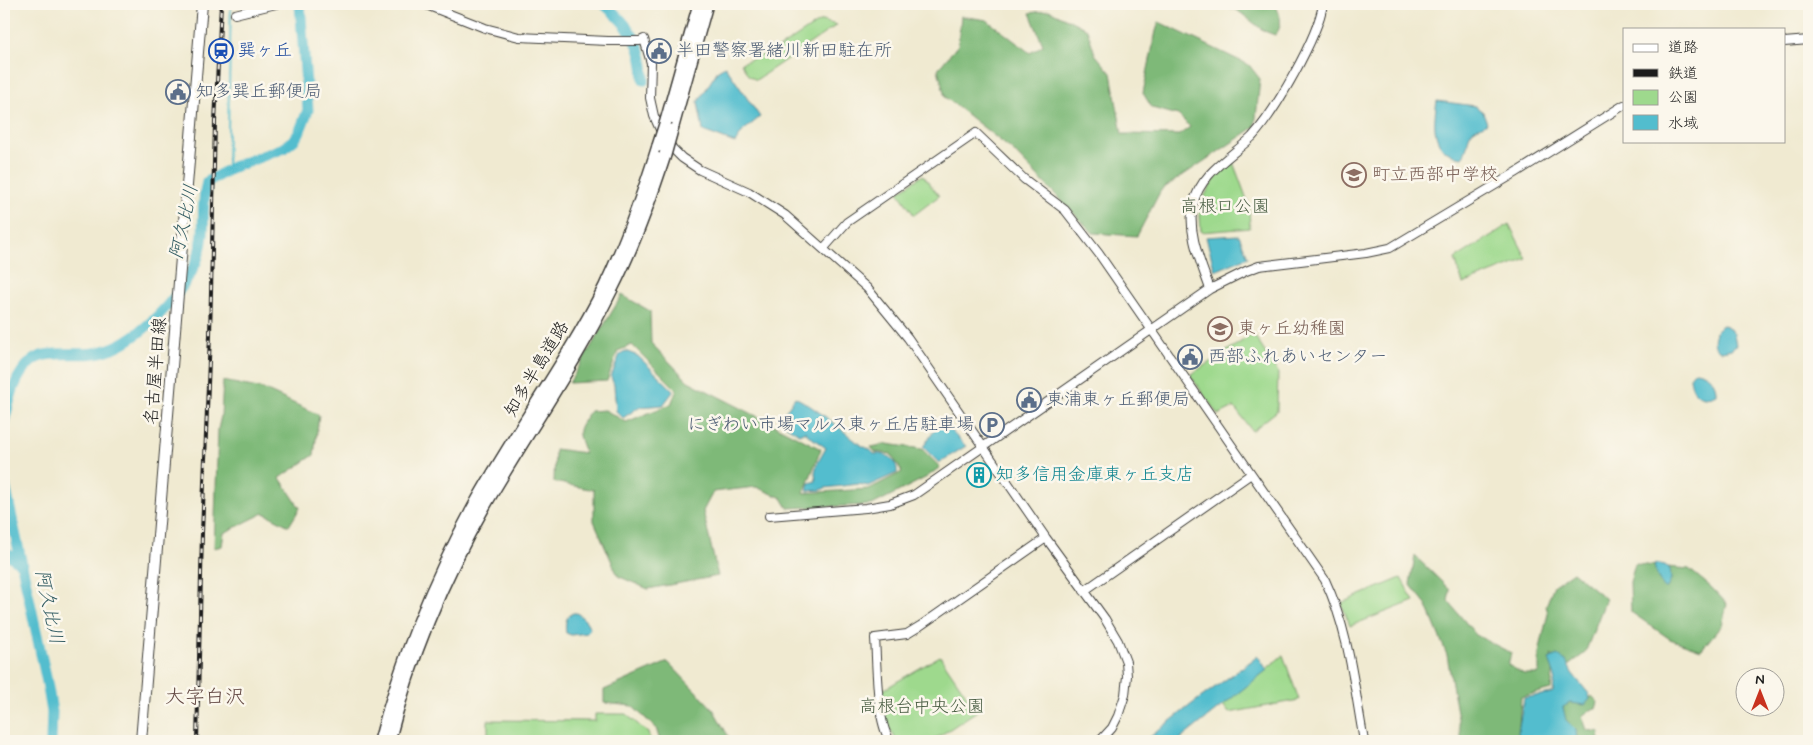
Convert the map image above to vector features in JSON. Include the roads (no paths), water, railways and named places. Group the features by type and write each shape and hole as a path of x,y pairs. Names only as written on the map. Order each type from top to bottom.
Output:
{"highway":[{"name":"知多半島道路","path":"389,741 415,654 455,561 483,508 588,334 612,288 648,205 699,4"},
{"name":"知多半島道路","path":"669,126 708,4"},
{"name":"知多半島道路","path":"380,741 401,670 421,616 447,557 475,504 579,334 626,239 662,151"}],"main road":[{"name":"名古屋半田線","path":"140,741 202,4"}],"street":[{"path":"235,14 276,4"},
{"path":"424,4 507,35 530,38 636,41 644,39 650,56 650,98 654,116 661,132 673,149 682,158 700,170 759,197 785,215 867,288 894,318 1046,538 1114,632 1126,662 1127,676 1123,704 1112,728 1100,741"},
{"path":"1210,289 1195,246 1192,216 1199,188 1213,170 1252,136 1275,107 1309,44 1323,4"},
{"path":"1786,42 1809,40"},
{"path":"769,516 866,508 890,504 914,495 1210,289 1259,266 1366,253 1390,248 1623,106"},
{"path":"824,248 847,222 976,133 1024,179 1065,210 1099,254 1325,580 1335,602 1344,632 1364,741"},
{"path":"1084,591 1251,474"},
{"path":"890,741 885,733 880,702 875,638 907,634 1046,538"}],"water":[{"path":"725,66 760,117 743,131 735,143 703,131 698,102 718,70"},
{"path":"1437,101 1475,106 1483,112 1487,123 1472,132 1462,157 1444,150 1439,144 1435,128"},
{"path":"1239,235 1248,257 1215,271 1206,237"},
{"path":"1723,325 1727,326 1734,334 1736,345 1731,349 1722,351 1716,348 1714,339 1717,329"},
{"path":"625,351 638,356 673,392 663,405 639,407 623,418 616,411 614,385 611,377 620,354"},
{"path":"1695,371 1707,375 1713,381 1716,394 1706,397 1695,392 1692,388 1690,377"},
{"path":"795,397 820,413 874,454 891,458 896,464 897,473 868,486 859,484 807,491 809,483 816,481 815,472 817,464 826,448 805,431 799,434 779,421"},
{"path":"941,421 966,446 939,463 923,447"},
{"path":"1655,563 1665,565 1670,569 1671,580 1667,588 1664,588 1658,576"},
{"path":"573,613 577,613 586,621 590,628 587,633 571,635 566,633 567,619"},
{"path":"1557,655 1566,661 1572,673 1589,694 1590,699 1585,705 1570,703 1563,707 1566,720 1576,730 1577,740 1520,741 1518,732 1524,698 1553,692 1555,677 1549,659"},
{"path":"1258,656 1267,670 1178,741 1145,741 1192,704"}],"waterway":[{"path":"227,171 231,4"},
{"name":"阿久比川","path":"4,422 10,398 17,381 32,361 45,355 88,354 109,349 122,343 147,326 169,304 192,271 201,247 207,182 233,167 284,148 299,133 308,110 300,4"},
{"path":"604,4 621,20 634,37 641,56 644,80"},
{"name":"阿久比川","path":"4,481 47,682 52,712 51,741"},
{"path":"4,551 21,564"}],"railway":[{"path":"197,741 215,122 221,4"}],"place":[{"name":"巽ヶ丘","path":"221,51"},
{"name":"半田警察署緒川新田駐在所","path":"659,51"},
{"name":"知多巽丘郵便局","path":"178,92"},
{"name":"町立西部中学校","path":"1354,175"},
{"name":"東ヶ丘幼稚園","path":"1220,329"},
{"name":"西部ふれあいセンター","path":"1190,357"},
{"name":"東浦東ヶ丘郵便局","path":"1029,400"},
{"name":"にぎわい市場マルス東ヶ丘店駐車場","path":"992,425"},
{"name":"知多信用金庫東ヶ丘支店","path":"979,475"}],"district":[{"name":"大字白沢","path":"205,697"}],"park label":[{"name":"高根口公園","path":"1225,207"},
{"name":"高根台中央公園","path":"922,707"}]}
